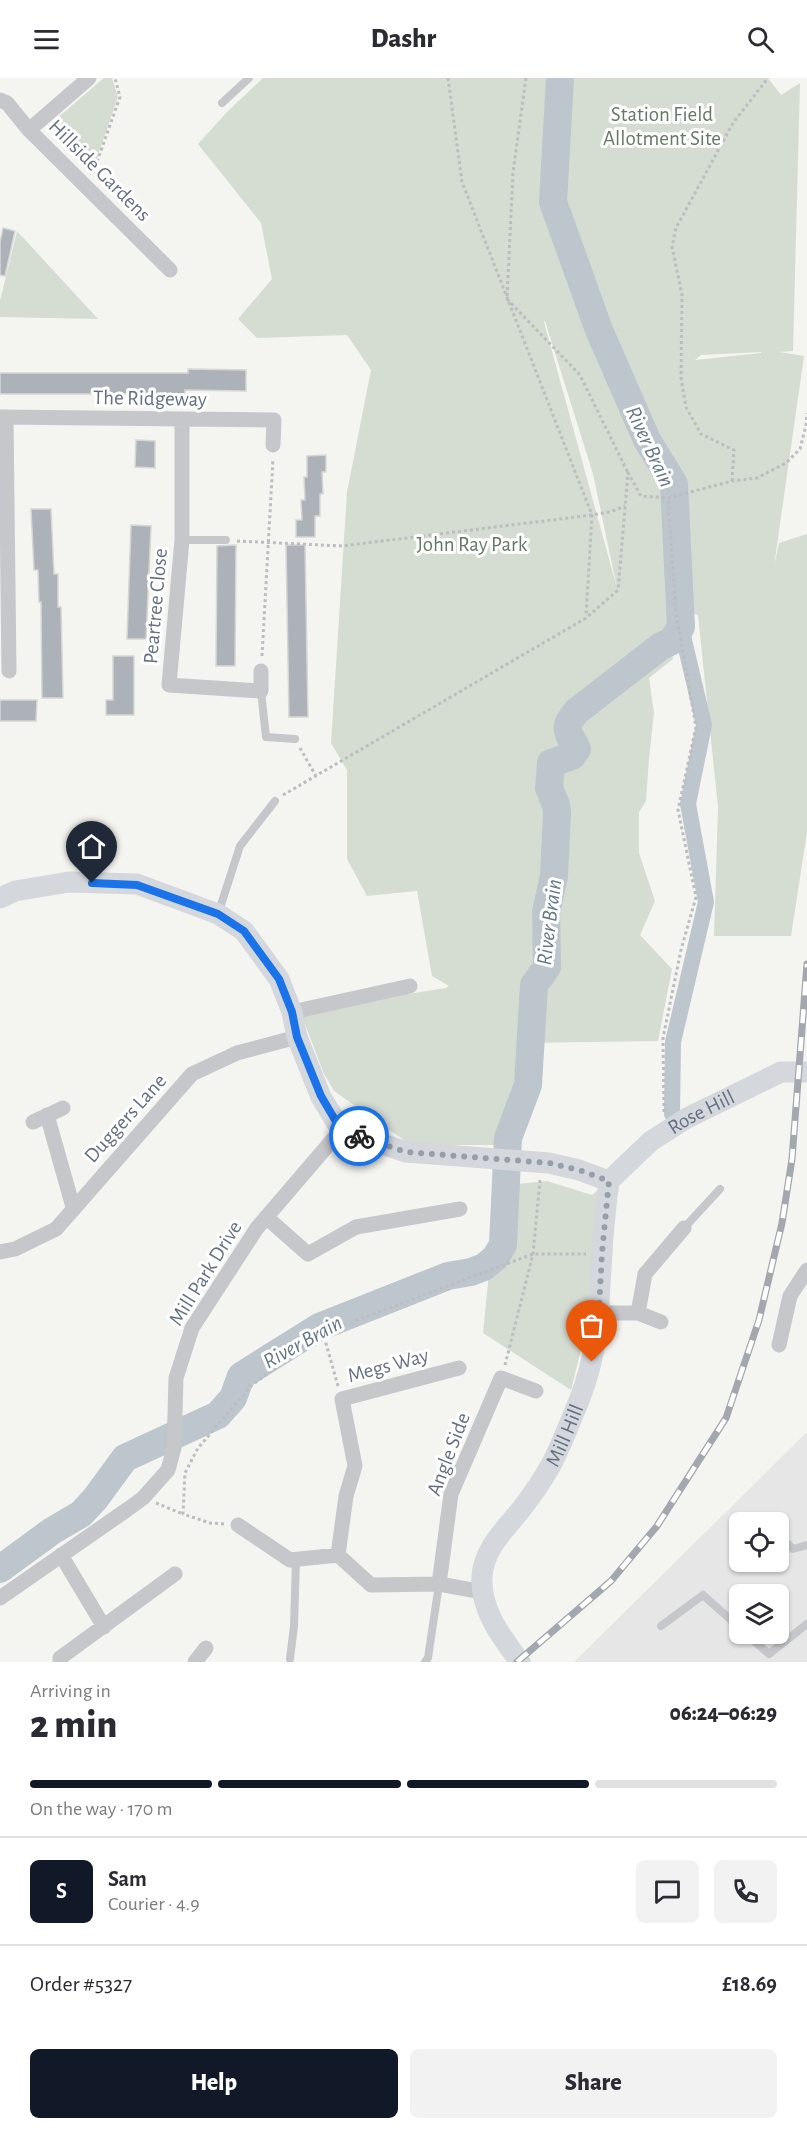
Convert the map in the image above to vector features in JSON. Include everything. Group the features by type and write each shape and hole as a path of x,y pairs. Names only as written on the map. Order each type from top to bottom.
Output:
{"street":[{"path":"29,130 89,78"},
{"name":"Hillside Gardens","path":"0,100 7,103 29,130 170,270"},
{"path":"3,417 9,671"},
{"name":"The Ridgeway","path":"3,417 274,420 273,445"},
{"name":"Peartree Close","path":"182,418 182,540 169,686 261,691"},
{"path":"261,672 261,691"},
{"path":"0,898 15,891 69,882 137,885 218,914 244,931 279,979 292,1012 297,1037 321,1096 341,1130 406,1152 542,1163 579,1170 609,1181"},
{"path":"292,1012 410,986"},
{"name":"Duggers Lane","path":"0,1252 15,1249 56,1230 73,1207 192,1074 237,1053 297,1037"},
{"name":"Rose Hill","path":"609,1181 651,1140 687,1118 781,1072 807,1072"},
{"path":"63,1108 40,1118 73,1207"},
{"name":"Mill Park Drive","path":"0,1598 143,1498 168,1470 174,1448 176,1378 192,1328 266,1217 341,1130"},
{"name":"Mill Hill","path":"520,1662 494,1626 483,1592 482,1574 498,1535 524,1506 551,1464 581,1396 592,1362 598,1328 609,1181"},
{"path":"266,1217 308,1254 356,1227 460,1209"},
{"path":"638,1313 645,1274 684,1228"},
{"path":"779,1345 790,1296 807,1270"},
{"path":"599,1313 638,1313 661,1322"},
{"name":"Megs Way","path":"338,1555 346,1496 354,1466 342,1399 459,1368"},
{"path":"501,1378 536,1391"},
{"name":"Angle Side","path":"439,1584 450,1494 501,1378"},
{"path":"238,1525 290,1560 338,1555 370,1585 439,1584 483,1592"},
{"path":"61,1555 104,1627"},
{"path":"60,1662 60,1658 175,1574"},
{"path":"195,1662 206,1648"}],"lane":[{"path":"222,104 249,78"},
{"path":"182,540 226,540"},
{"path":"261,691 266,737 295,739"},
{"path":"218,914 240,846 274,801"},
{"path":"684,1228 720,1189"},
{"path":"789,1545 793,1549 807,1545"},
{"path":"290,1659 294,1626 296,1559"},
{"path":"425,1662 428,1658 439,1584"},
{"path":"661,1626 703,1595 729,1618"},
{"path":"789,1638 807,1624"},
{"path":"758,1644 769,1654 782,1644"}],"path":[{"path":"87,189 120,97 115,78"},
{"path":"448,78 462,182 592,515 586,618"},
{"path":"526,78 513,172 507,299 580,375 641,496 668,498 732,481 757,478 786,463 800,449 807,413"},
{"path":"732,481 734,450 701,434 686,406 681,378 682,295 672,246 676,228 733,123 768,78"},
{"path":"261,672 273,445"},
{"path":"274,801 586,618 618,591 628,473"},
{"path":"664,1132 663,1038 681,950 696,897 678,810 696,727 676,613 668,498"},
{"path":"226,540 342,546 592,515 610,512 625,506"},
{"path":"295,739 316,776"},
{"path":"501,1378 533,1254 542,1163"},
{"path":"183,1514 184,1473 198,1448 252,1385 323,1333 533,1254 602,1253"},
{"path":"323,1333 342,1399"},
{"path":"143,1498 210,1523 238,1525"}],"shaded area":[{"path":"807,1432 807,1662 574,1662"}],"green space":[{"path":"104,78 112,78 118,97 91,175 56,138 56,119"},
{"path":"263,78 768,78 781,95 800,83 793,351 779,352 804,356 774,566 779,543 807,534 807,832 791,936 714,936 718,807 698,615 666,604 673,659 649,678 654,713 646,801 639,812 639,853 655,901 640,935 672,969 658,1041 524,1043 523,1058 497,1145 411,1145 334,1091 324,1074 302,1016 350,1003 449,986 432,976 417,891 367,896 347,859 347,770 331,743 347,492 371,370 347,335 257,338 238,319 272,279 261,223 198,144","holes":["544,322 593,474 617,588","761,353 695,360 701,355"]},
{"path":"17,231 98,319 0,317 0,301"},
{"path":"547,1181 592,1195 609,1181 590,1313 571,1390 483,1333 490,1263 514,1241 517,1184"}],"building":[{"path":"3,228 15,231 5,276 0,275 0,242"},
{"path":"188,369 246,370 246,391 185,390 185,394 0,394 0,373 188,373"},
{"path":"136,440 155,441 155,468 135,467"},
{"path":"326,455 326,472 322,472 323,494 320,494 320,516 315,516 315,537 296,537 296,520 302,520 301,500 305,500 304,477 307,477 307,456"},
{"path":"31,509 51,509 54,574 58,574 58,607 61,607 63,698 42,698 41,602 39,602 38,570 34,570"},
{"path":"131,525 151,526 146,639 127,639"},
{"path":"236,545 235,666 216,666 217,546"},
{"path":"286,545 305,545 308,717 289,717"},
{"path":"113,656 134,656 134,715 106,715 106,700 113,700"},
{"path":"0,700 37,700 36,721 0,721"}],"waterway":[{"name":"River Brain","path":"0,1569 52,1531 81,1514 125,1458 218,1415 233,1398 241,1376 319,1327 448,1276 484,1267 495,1258 503,1245 508,1138 528,1085 534,985 547,967 546,912 554,876 557,813 549,788 551,763 572,756 577,749 568,730 569,722 577,711 661,646 672,641 681,627 674,484 647,440 599,330 553,202 560,78"},
{"path":"672,1114 673,1042 706,902 688,804 704,725 681,627"}],"railway":[{"path":"517,1662 611,1581 657,1526 726,1418 759,1320 782,1223 792,1159 807,964"}],"way so far":[{"path":"359,1136 406,1152 549,1163 579,1170 609,1181 598,1328 592,1362"}],"route":[{"path":"92,883 137,885 218,914 244,931 279,979 292,1012 297,1037 321,1096 341,1130 359,1136"}],"park label":[{"name":"Station Field Allotment Site","path":"662,126"},
{"name":"John Ray Park","path":"472,544"}]}
